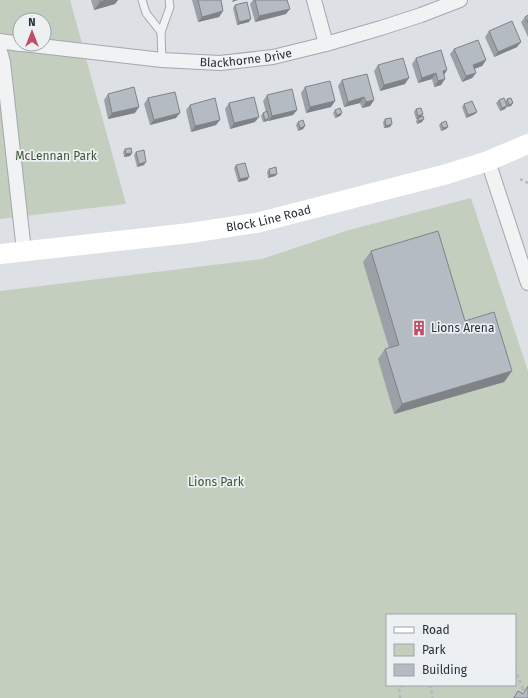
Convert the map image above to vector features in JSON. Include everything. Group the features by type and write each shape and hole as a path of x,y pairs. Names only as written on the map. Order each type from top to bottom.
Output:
{"street":[{"path":"314,0 326,44"},
{"name":"Blackhorne Drive","path":"52,47 162,60 220,63 273,57 326,44 388,26 460,0"},
{"path":"0,41 12,43"},
{"path":"0,51 4,62 24,251"},
{"name":"Block Line Road","path":"0,254 190,234 256,223 447,174 488,161 528,144"},
{"path":"488,161 528,283"}],"lane":[{"path":"142,0 146,13 161,32"},
{"path":"162,60 161,32 170,7 169,0"}],"path":[{"path":"520,179 528,183"},
{"path":"516,672 523,689"},
{"path":"400,698 399,688 402,686"},
{"path":"430,686 433,698"},
{"path":"523,689 528,690"},
{"path":"513,698 523,689"}],"green space":[{"name":"McLennan Park","path":"0,0 70,0 126,204 0,219"},
{"name":"Lions Park","path":"471,198 528,371 528,698 0,698 0,291 262,259 349,230"}],"building":[{"path":"198,0 221,0 223,11 202,17"},
{"path":"255,0 287,0 290,9 259,16"},
{"path":"247,2 251,19 239,22 235,5"},
{"path":"528,15 528,23 525,17"},
{"path":"512,21 521,42 498,52 489,31"},
{"path":"478,40 486,60 473,65 476,73 466,76 454,49"},
{"path":"441,50 447,70 443,71 445,79 438,81 436,73 422,78 416,58"},
{"path":"403,58 409,78 384,85 378,65"},
{"path":"367,74 374,100 366,102 364,97 348,102 342,80"},
{"path":"330,81 335,101 310,107 305,87"},
{"path":"134,87 139,107 112,113 108,94"},
{"path":"292,89 297,110 272,116 267,95"},
{"path":"175,92 180,113 154,120 148,98"},
{"path":"254,97 259,117 234,123 229,103"},
{"path":"215,98 220,120 195,126 190,105"},
{"path":"504,98 507,106 502,108 499,100"},
{"path":"511,98 513,103 509,105 507,99"},
{"path":"472,101 477,112 468,115 464,104"},
{"path":"340,108 342,113 337,115 335,110"},
{"path":"421,108 423,114 418,116 416,109"},
{"path":"267,111 269,118 265,120 263,113"},
{"path":"423,116 424,119 419,121 418,118"},
{"path":"391,118 392,124 386,126 385,119"},
{"path":"303,120 305,126 300,128 298,122"},
{"path":"446,121 448,127 443,128 441,123"},
{"path":"131,148 132,153 126,154 125,149"},
{"path":"144,150 146,162 139,164 136,152"},
{"path":"245,163 249,177 240,179 236,165"},
{"path":"276,167 277,174 270,175 269,169"},
{"name":"Lions Arena","path":"438,231 465,321 494,312 512,371 402,404 385,349 399,345 371,251"},
{"path":"528,686 528,698 514,698 518,691 523,694"}],"place":[{"name":"Lions Arena","path":"419,328"}]}
